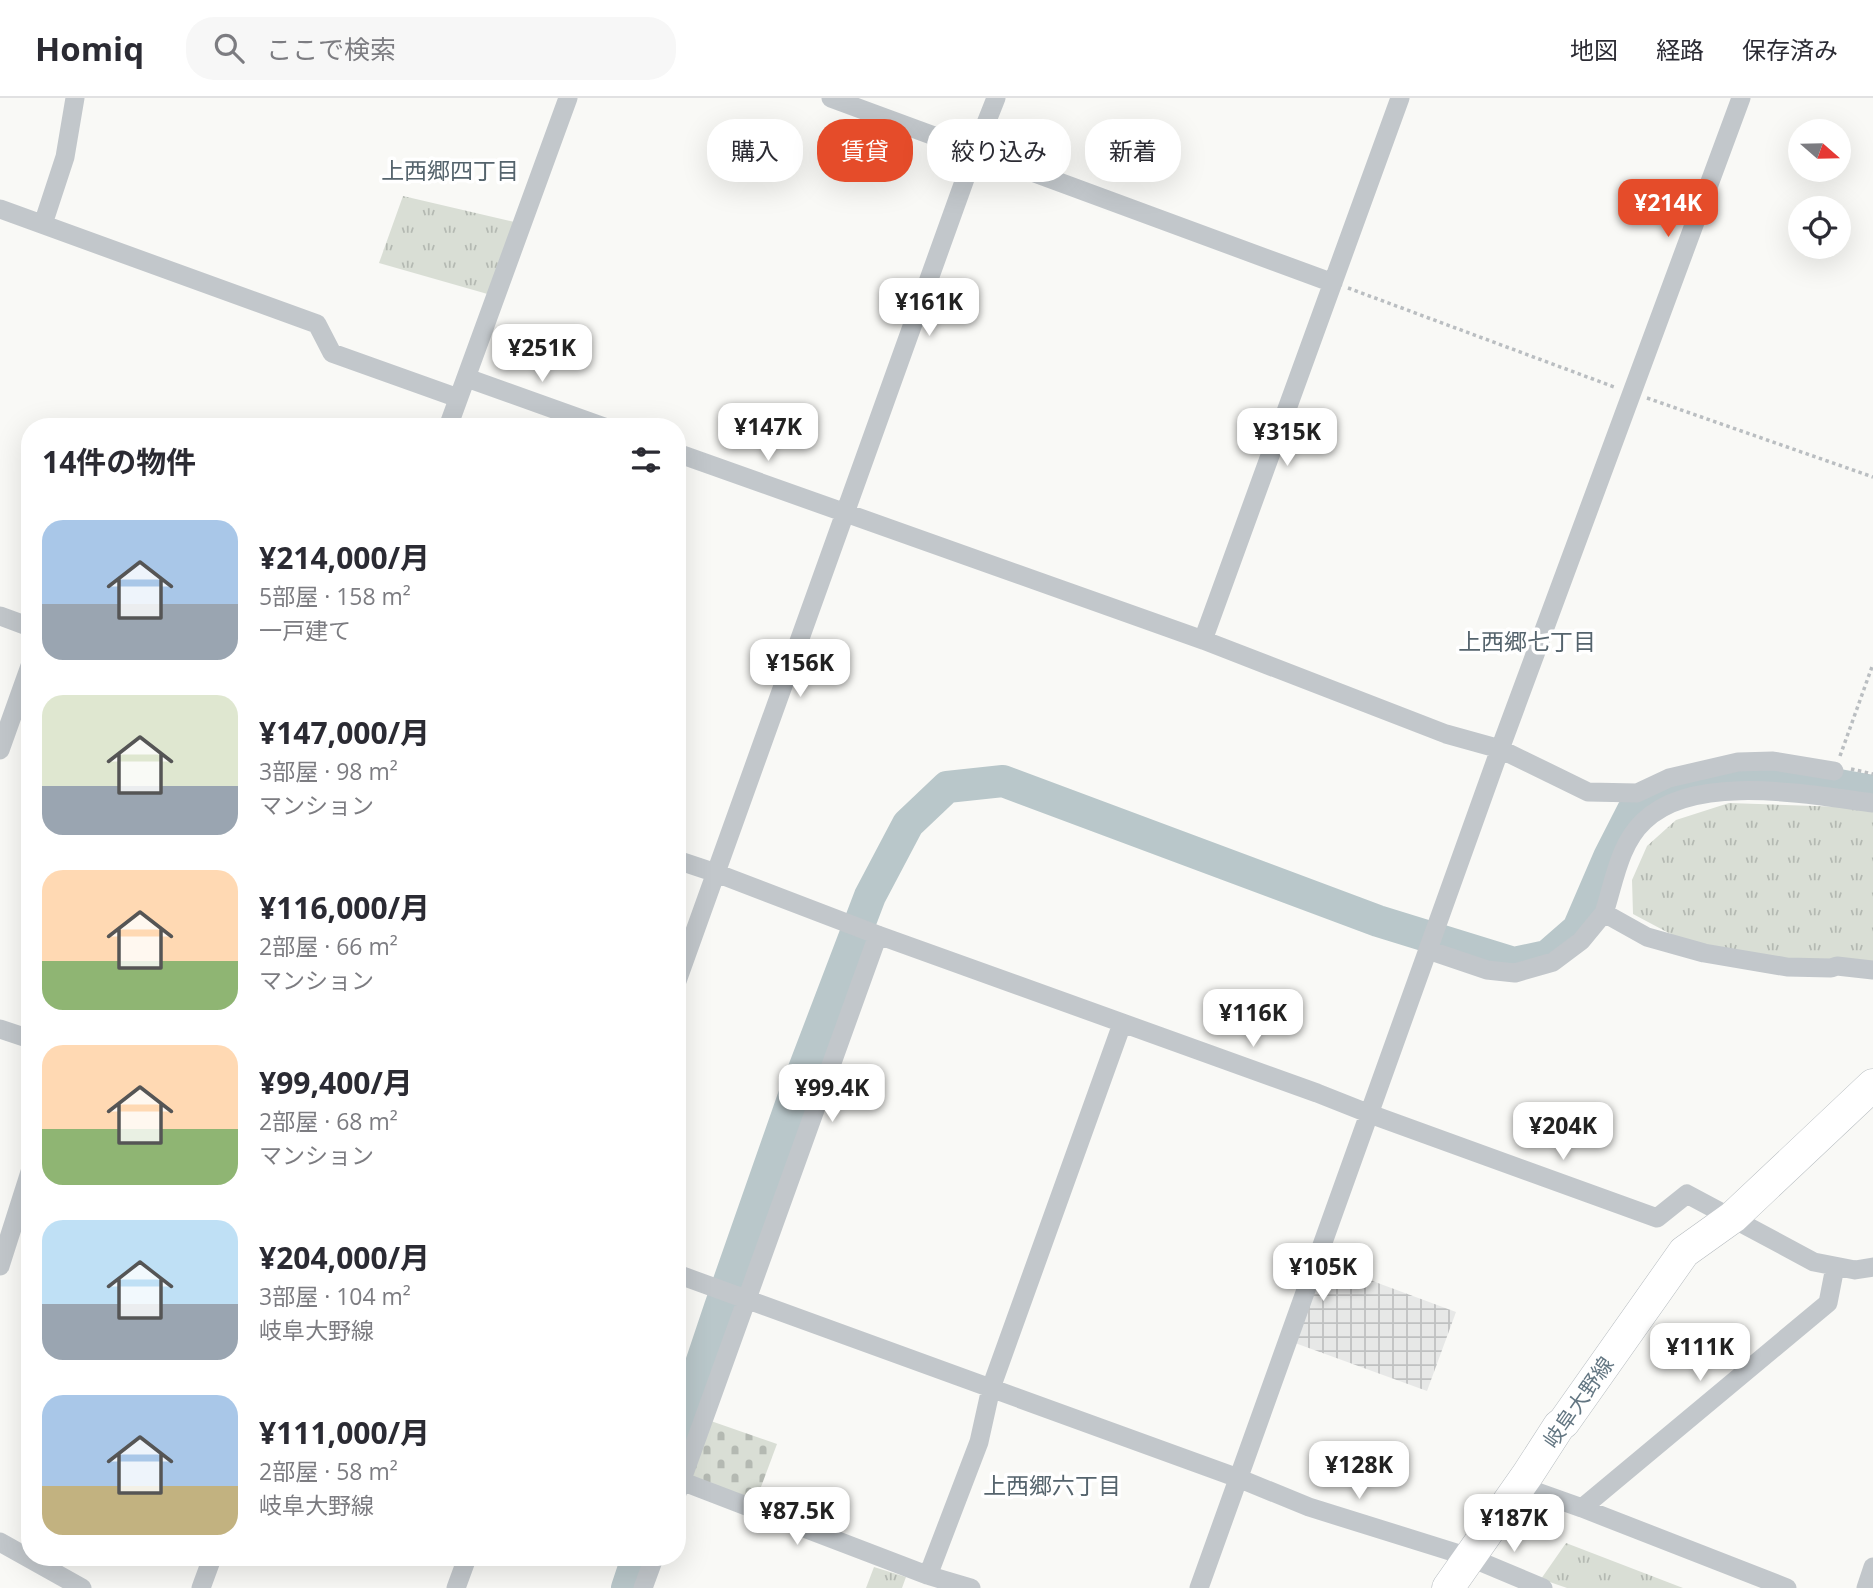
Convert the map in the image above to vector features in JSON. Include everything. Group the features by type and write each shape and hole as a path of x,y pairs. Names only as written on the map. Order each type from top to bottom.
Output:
{"main road":[{"name":"岐阜大野線","path":"1448,1588 1559,1426 1684,1252 1733,1217 1873,1085"}],"street":[{"path":"43,224 65,157 75,98"},
{"path":"451,418 568,98"},
{"path":"831,98 927,133"},
{"path":"988,119 996,98"},
{"path":"1203,640 1400,98"},
{"path":"1199,1588 1500,749 1741,98"},
{"path":"686,956 964,182"},
{"path":"1059,182 1333,283"},
{"path":"0,209 317,324 332,353 457,398"},
{"path":"467,378 579,418"},
{"path":"686,456 1203,640 1446,734 1500,749 1588,792 1637,793 1670,778 1738,762 1773,761 1835,771"},
{"path":"0,616 21,624"},
{"path":"0,750 21,691"},
{"path":"1428,950 1487,970 1515,973 1553,962 1581,940 1604,913 1617,869 1629,842 1643,821 1660,808 1688,798 1729,791 1777,791 1873,803"},
{"path":"686,863 874,934 1657,1218 1687,1194 1814,1262 1855,1270 1873,1266"},
{"path":"1604,913 1647,937 1704,953 1787,967 1837,966 1873,970"},
{"path":"686,1467 874,934"},
{"path":"927,1575 979,1442 991,1388 1122,1024"},
{"path":"0,1029 21,1037"},
{"path":"0,1266 21,1200"},
{"path":"1582,1508 1828,1303 1835,1267"},
{"path":"686,1277 1238,1478 1310,1507 1469,1557 1543,1588"},
{"path":"1520,1486 1787,1588"},
{"path":"686,1489 971,1588"},
{"path":"0,1542 21,1554"},
{"path":"43,1566 82,1588"},
{"path":"201,1588 209,1566"},
{"path":"456,1588 464,1566"},
{"path":"643,1588 651,1566"},
{"path":"1866,1588 1873,1567"}],"path":[{"path":"1333,283 1632,393 1873,477"},
{"path":"1873,664 1835,771 1852,769 1873,774"}],"shaded area":[{"path":"1324,1263 1456,1312 1427,1391 1295,1343"}],"green space":[{"path":"403,196 519,223 491,295 379,263"},
{"path":"1729,803 1873,808 1873,963 1785,963 1680,939 1633,914 1632,880 1647,846 1676,820"},
{"path":"708,1420 777,1444 755,1503 693,1480 689,1471"},
{"path":"1566,1543 1683,1588 1567,1588 1541,1579"},
{"path":"874,1567 906,1577 902,1588 866,1588"}],"waterway":[{"path":"686,1408 796,1090 870,896 908,824 947,787 1003,781 1378,921 1514,963 1547,956 1578,929 1633,810 1691,782 1757,777 1833,784 1873,791"},
{"path":"627,1588 634,1566"}],"district":[{"name":"上西郷四丁目","path":"450,170"},
{"name":"上西郷七丁目","path":"1527,641"},
{"name":"上西郷六丁目","path":"1052,1485"}]}
